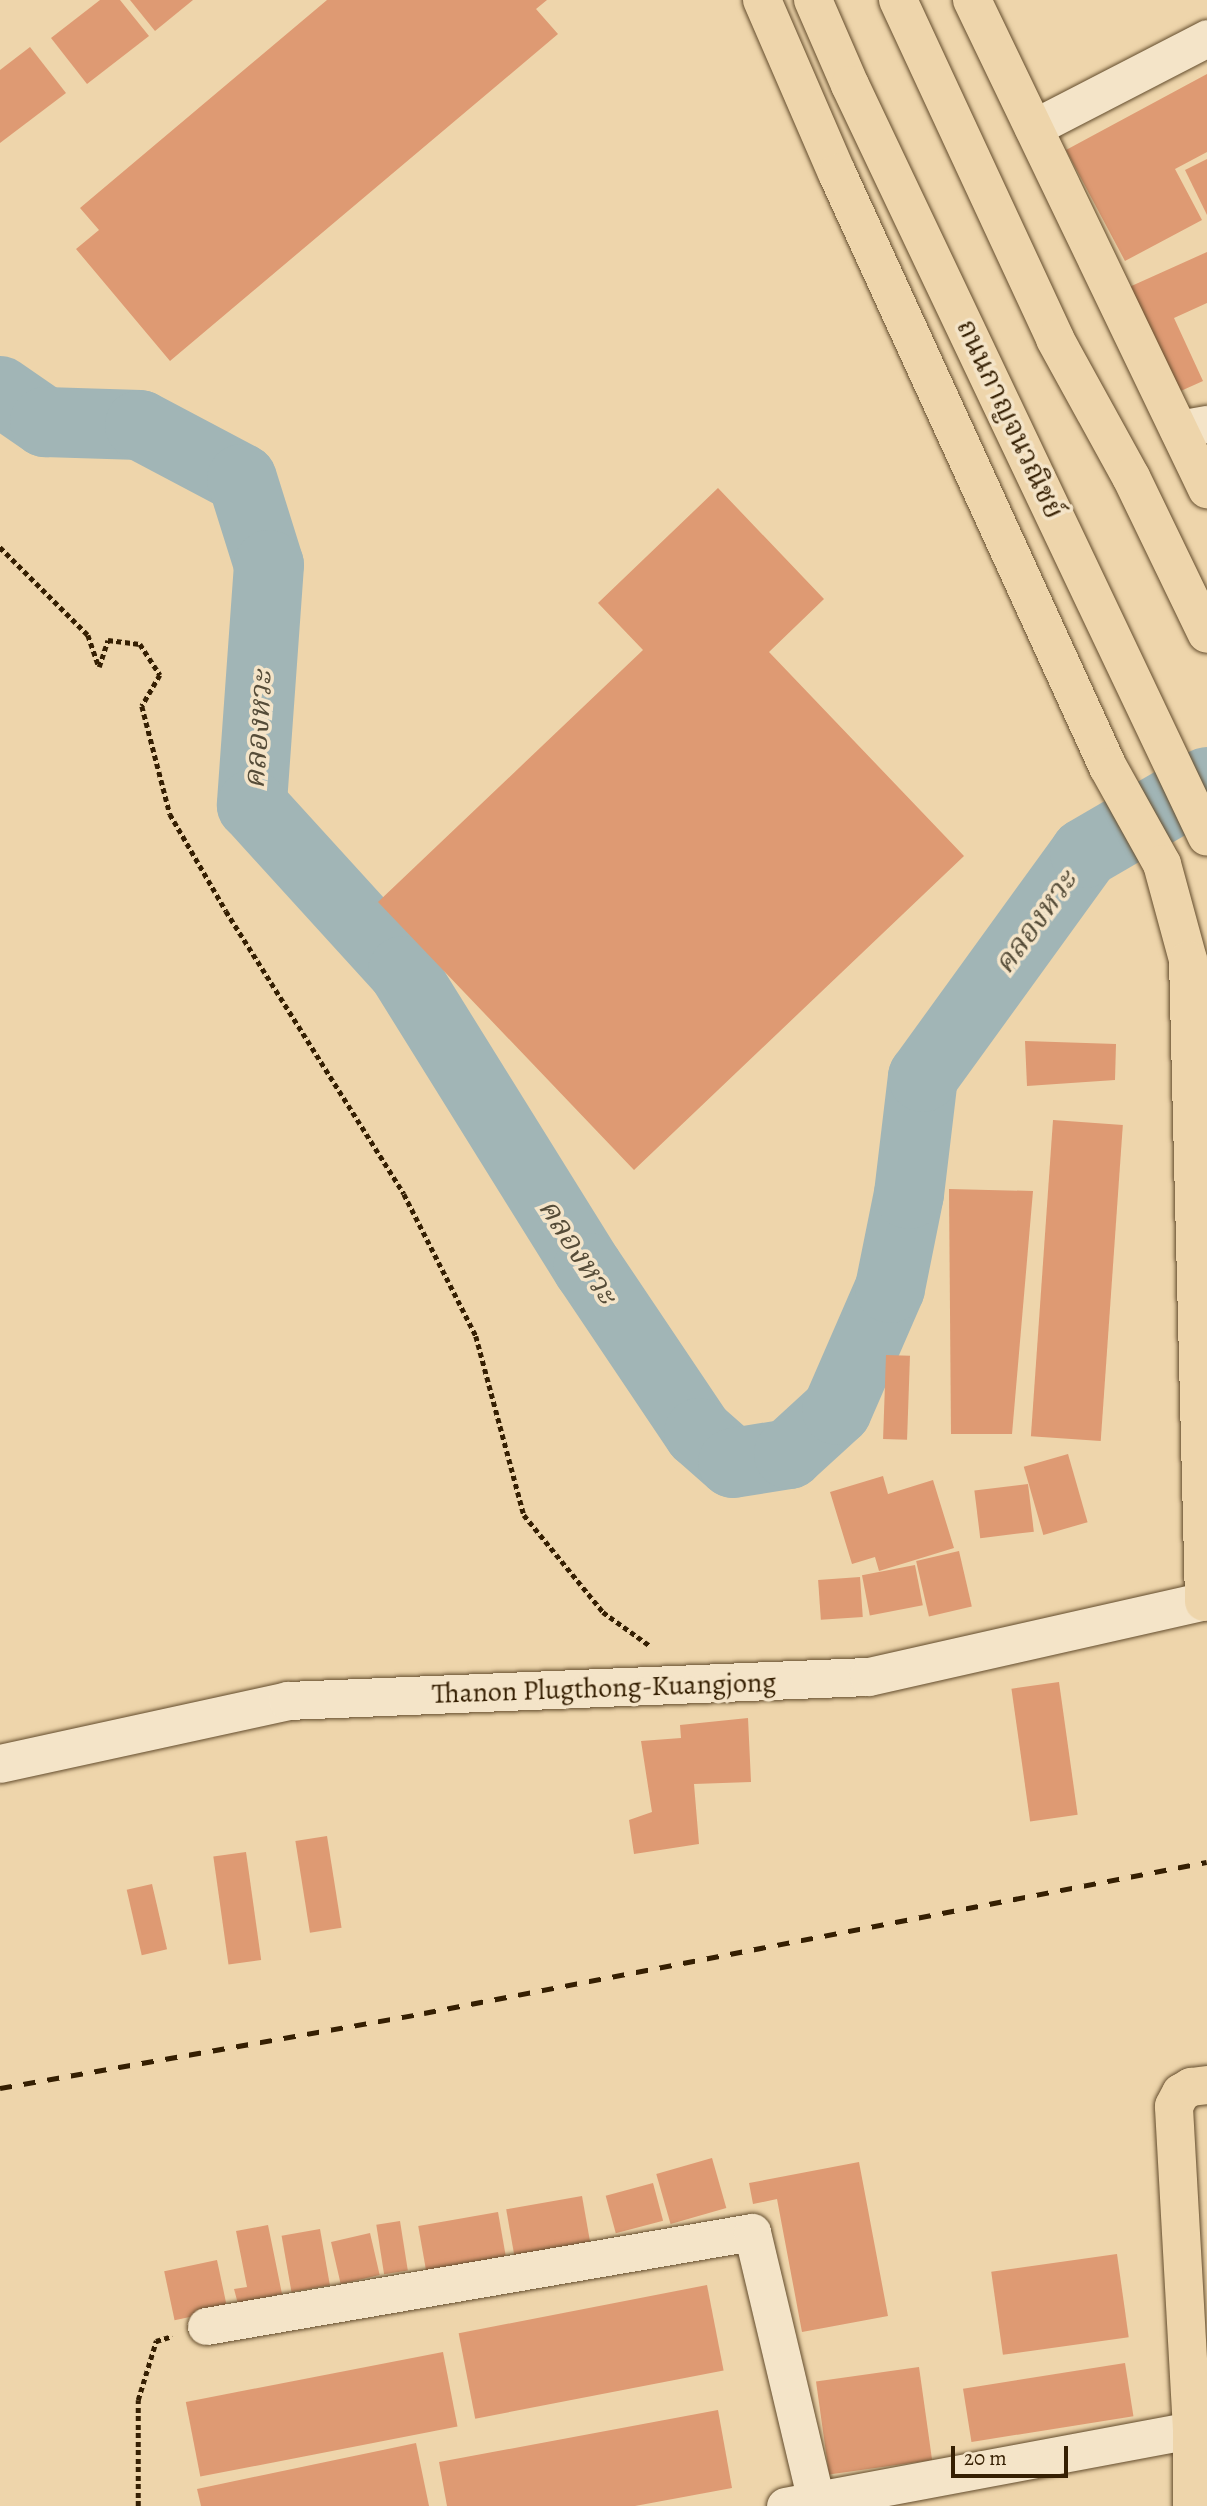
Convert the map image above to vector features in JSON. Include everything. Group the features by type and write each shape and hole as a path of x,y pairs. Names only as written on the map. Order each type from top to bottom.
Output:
{"main road":[{"path":"762,0 837,173 1108,767 1162,864 1188,960 1205,1602"},
{"name":"ถนนกาญจนวณิชย์","path":"813,0 850,85 992,379 1207,837"},
{"path":"898,0 1055,339 1131,477 1207,634"},
{"path":"972,0 1033,128 1192,427 1207,489"},
{"path":"1192,2506 1192,2430 1174,2106 1181,2093 1191,2087 1207,2085"}],"street":[{"path":"1033,128 1207,38"},
{"name":"Thanon Plugthong-Kuangjong","path":"0,1764 288,1701 869,1678 1205,1602"},
{"path":"206,2326 752,2232 801,2503 1192,2430"}],"path":[{"path":"0,547 88,635 99,667 107,640 140,644 160,675 142,706 170,814 226,911 404,1194 458,1300 476,1336 524,1515 603,1612 704,1684"},
{"path":"138,2506 138,2400 156,2341 206,2326"}],"building":[{"path":"100,0 120,0 149,36 87,84 51,38"},
{"path":"130,0 193,0 155,31"},
{"path":"327,0 547,0 536,9 558,34 170,361 76,249 99,230 80,208"},
{"path":"30,47 66,93 0,143 0,70"},
{"path":"1207,74 1207,152 1175,169 1202,220 1125,261 1066,150"},
{"path":"1207,159 1207,215 1185,170"},
{"path":"1207,252 1207,303 1174,318 1203,381 1174,394 1127,288"},
{"path":"718,488 824,599 769,652 964,856 634,1170 378,902 643,650 598,603"},
{"path":"1025,1041 1116,1044 1115,1080 1027,1086"},
{"path":"1053,1120 1123,1125 1101,1441 1031,1436"},
{"path":"949,1189 1033,1191 1012,1434 951,1434"},
{"path":"886,1355 910,1356 907,1440 883,1439"},
{"path":"1068,1454 1088,1522 1043,1535 1024,1467"},
{"path":"883,1476 888,1494 933,1480 954,1548 879,1571 875,1557 852,1564 830,1492"},
{"path":"1028,1484 1034,1532 980,1538 974,1491"},
{"path":"959,1551 972,1607 929,1616 916,1561"},
{"path":"915,1565 923,1605 870,1616 862,1575"},
{"path":"860,1577 863,1617 821,1620 818,1580"},
{"path":"1059,1682 1078,1815 1030,1821 1011,1689"},
{"path":"748,1718 751,1782 694,1784 699,1844 634,1854 629,1820 652,1812 641,1741 681,1738 680,1725"},
{"path":"327,1836 342,1928 310,1933 295,1841"},
{"path":"246,1852 261,1960 228,1965 213,1857"},
{"path":"152,1884 167,1949 142,1955 127,1890"},
{"path":"712,2158 726,2208 671,2224 656,2174"},
{"path":"859,2162 888,2316 802,2332 777,2199 753,2204 749,2183"},
{"path":"653,2183 663,2221 616,2233 606,2196"},
{"path":"582,2196 591,2246 515,2260 506,2209"},
{"path":"498,2212 507,2264 427,2278 418,2226"},
{"path":"400,2221 408,2270 384,2274 376,2225"},
{"path":"268,2225 282,2294 238,2304 234,2289 247,2287 236,2231"},
{"path":"320,2229 330,2285 291,2292 282,2236"},
{"path":"370,2233 380,2275 341,2284 331,2242"},
{"path":"1117,2254 1129,2337 1003,2355 991,2272"},
{"path":"217,2260 227,2309 175,2320 164,2271"},
{"path":"707,2285 724,2370 475,2419 459,2333"},
{"path":"443,2352 458,2427 200,2477 186,2402"},
{"path":"1125,2363 1133,2416 971,2442 963,2389"},
{"path":"919,2367 932,2460 829,2475 816,2381"},
{"path":"718,2410 732,2488 635,2506 447,2506 439,2462"},
{"path":"416,2443 429,2506 201,2506 197,2489"}],"waterway":[{"name":"คลองหวะ","path":"0,391 45,422 140,425 242,479 269,565 252,805 403,971 588,1268 699,1433 733,1463 789,1454 837,1410 890,1288 909,1194 923,1077 1085,853 1207,782"}],"railway":[{"path":"0,2088 424,2013 1207,1862"}]}
